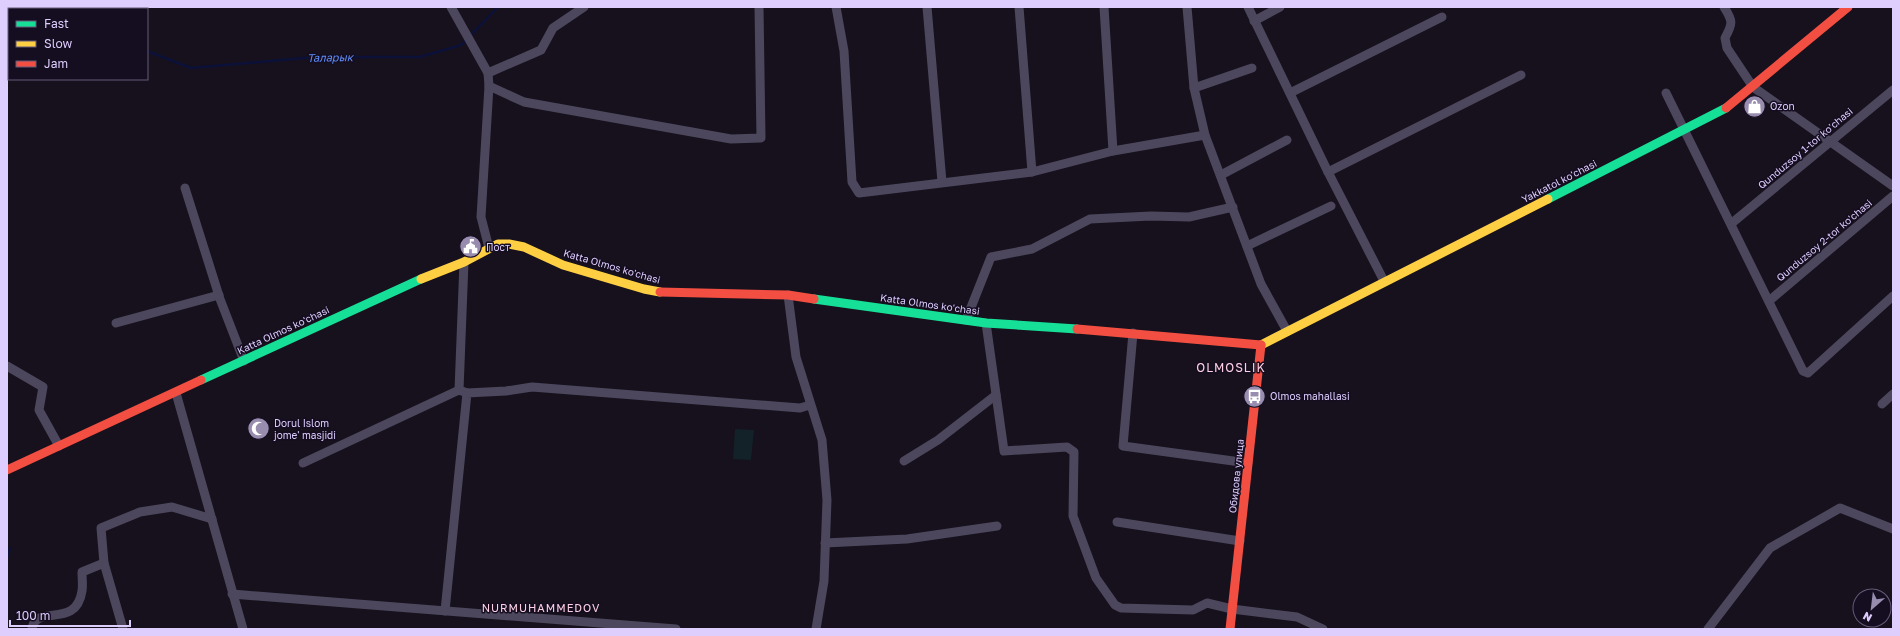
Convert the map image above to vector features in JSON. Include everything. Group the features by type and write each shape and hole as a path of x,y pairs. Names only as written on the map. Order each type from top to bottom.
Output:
{"street":[{"path":"451,7 488,74 489,86 481,217 489,248"},
{"path":"488,74 541,50 553,28 584,7"},
{"path":"489,86 524,102 731,139 761,138 759,7"},
{"path":"836,7 844,51 852,182 859,193 1032,172 1113,151 1205,134"},
{"path":"927,7 942,182"},
{"path":"1019,7 1032,172"},
{"path":"1104,7 1113,151"},
{"path":"1187,7 1194,88 1205,134 1261,284 1287,331"},
{"path":"1248,7 1328,172 1384,281"},
{"path":"1254,21 1280,7"},
{"path":"1724,7 1730,16 1732,24 1725,38 1727,48 1753,87 1893,186"},
{"name":"Yakkatol ko'chasi","path":"1261,345 1384,281 1719,113 1753,87 1848,7"},
{"path":"1290,93 1442,17"},
{"path":"1194,88 1252,68"},
{"path":"1328,172 1521,75"},
{"name":"Qunduzsoy 1-tor ko'chasi","path":"1732,223 1893,90"},
{"path":"1666,93 1732,223 1803,371 1808,373 1893,296"},
{"path":"1221,175 1287,140"},
{"path":"185,188 219,295 244,361"},
{"name":"Qunduzsoy 2-tor ko'chasi","path":"1769,301 1893,196"},
{"path":"1247,246 1331,206"},
{"path":"966,320 991,257 1032,249 1090,219 1151,216 1190,217 1233,207"},
{"name":"Katta Olmos ko'chasi","path":"7,470 416,281 464,262 498,244 509,244 524,248 563,265 589,274 644,289 666,293 788,295 986,323 1134,333 1261,345"},
{"path":"445,611 463,391 464,262"},
{"path":"116,323 219,295"},
{"path":"788,295 796,357 822,440 827,500 824,581 816,629"},
{"path":"986,323 1004,451 1067,447 1074,452 1073,516 1096,578 1115,605 1121,608 1192,610 1207,603 1232,609 1297,617 1323,629"},
{"path":"1134,333 1123,446 1248,463"},
{"name":"Обидова улица","path":"1230,629 1261,345"},
{"path":"7,366 44,387 39,410 59,446"},
{"path":"303,463 463,391 506,391 532,387 800,408 810,405"},
{"path":"176,393 243,629"},
{"path":"1882,404 1893,394"},
{"path":"904,462 938,440 996,395"},
{"path":"123,629 104,563 101,528 140,512 172,507 212,519"},
{"path":"1708,629 1770,548 1840,508 1893,529"},
{"path":"1117,522 1240,541"},
{"path":"825,543 907,539 997,526"},
{"path":"32,629 33,622 38,617 71,612 77,605 82,591 82,572 104,563"},
{"path":"232,594 676,629"}],"shaded area":[{"path":"735,429 754,430 751,460 733,459"}],"waterway":[{"name":"Таларык","path":"148,51 191,68 315,57 420,57 461,45 498,7"},
{"path":"7,558 10,548"}],"traffic: fast":[{"path":"1548,199 1726,108"},
{"path":"201,380 421,279"},
{"path":"814,299 986,323 1077,329"}],"traffic: slow":[{"path":"1261,345 1548,199"},
{"path":"421,279 464,262 498,244 509,244 524,247 563,265 644,289 660,292"}],"traffic: jam":[{"path":"1726,108 1848,7"},
{"path":"660,292 788,295 814,299"},
{"path":"1077,329 1261,345"},
{"path":"1230,629 1261,345"},
{"path":"7,470 201,380"}],"place":[{"name":"Ozon","path":"1755,106"},
{"name":"Пост","path":"470,247"},
{"name":"Olmos mahallasi","path":"1255,396"},
{"name":"Dorul Islom jome' masjidi","path":"259,429"}],"district":[{"name":"OLMOSLIK","path":"1231,367"},
{"name":"NURMUHAMMEDOV","path":"541,607"}]}
